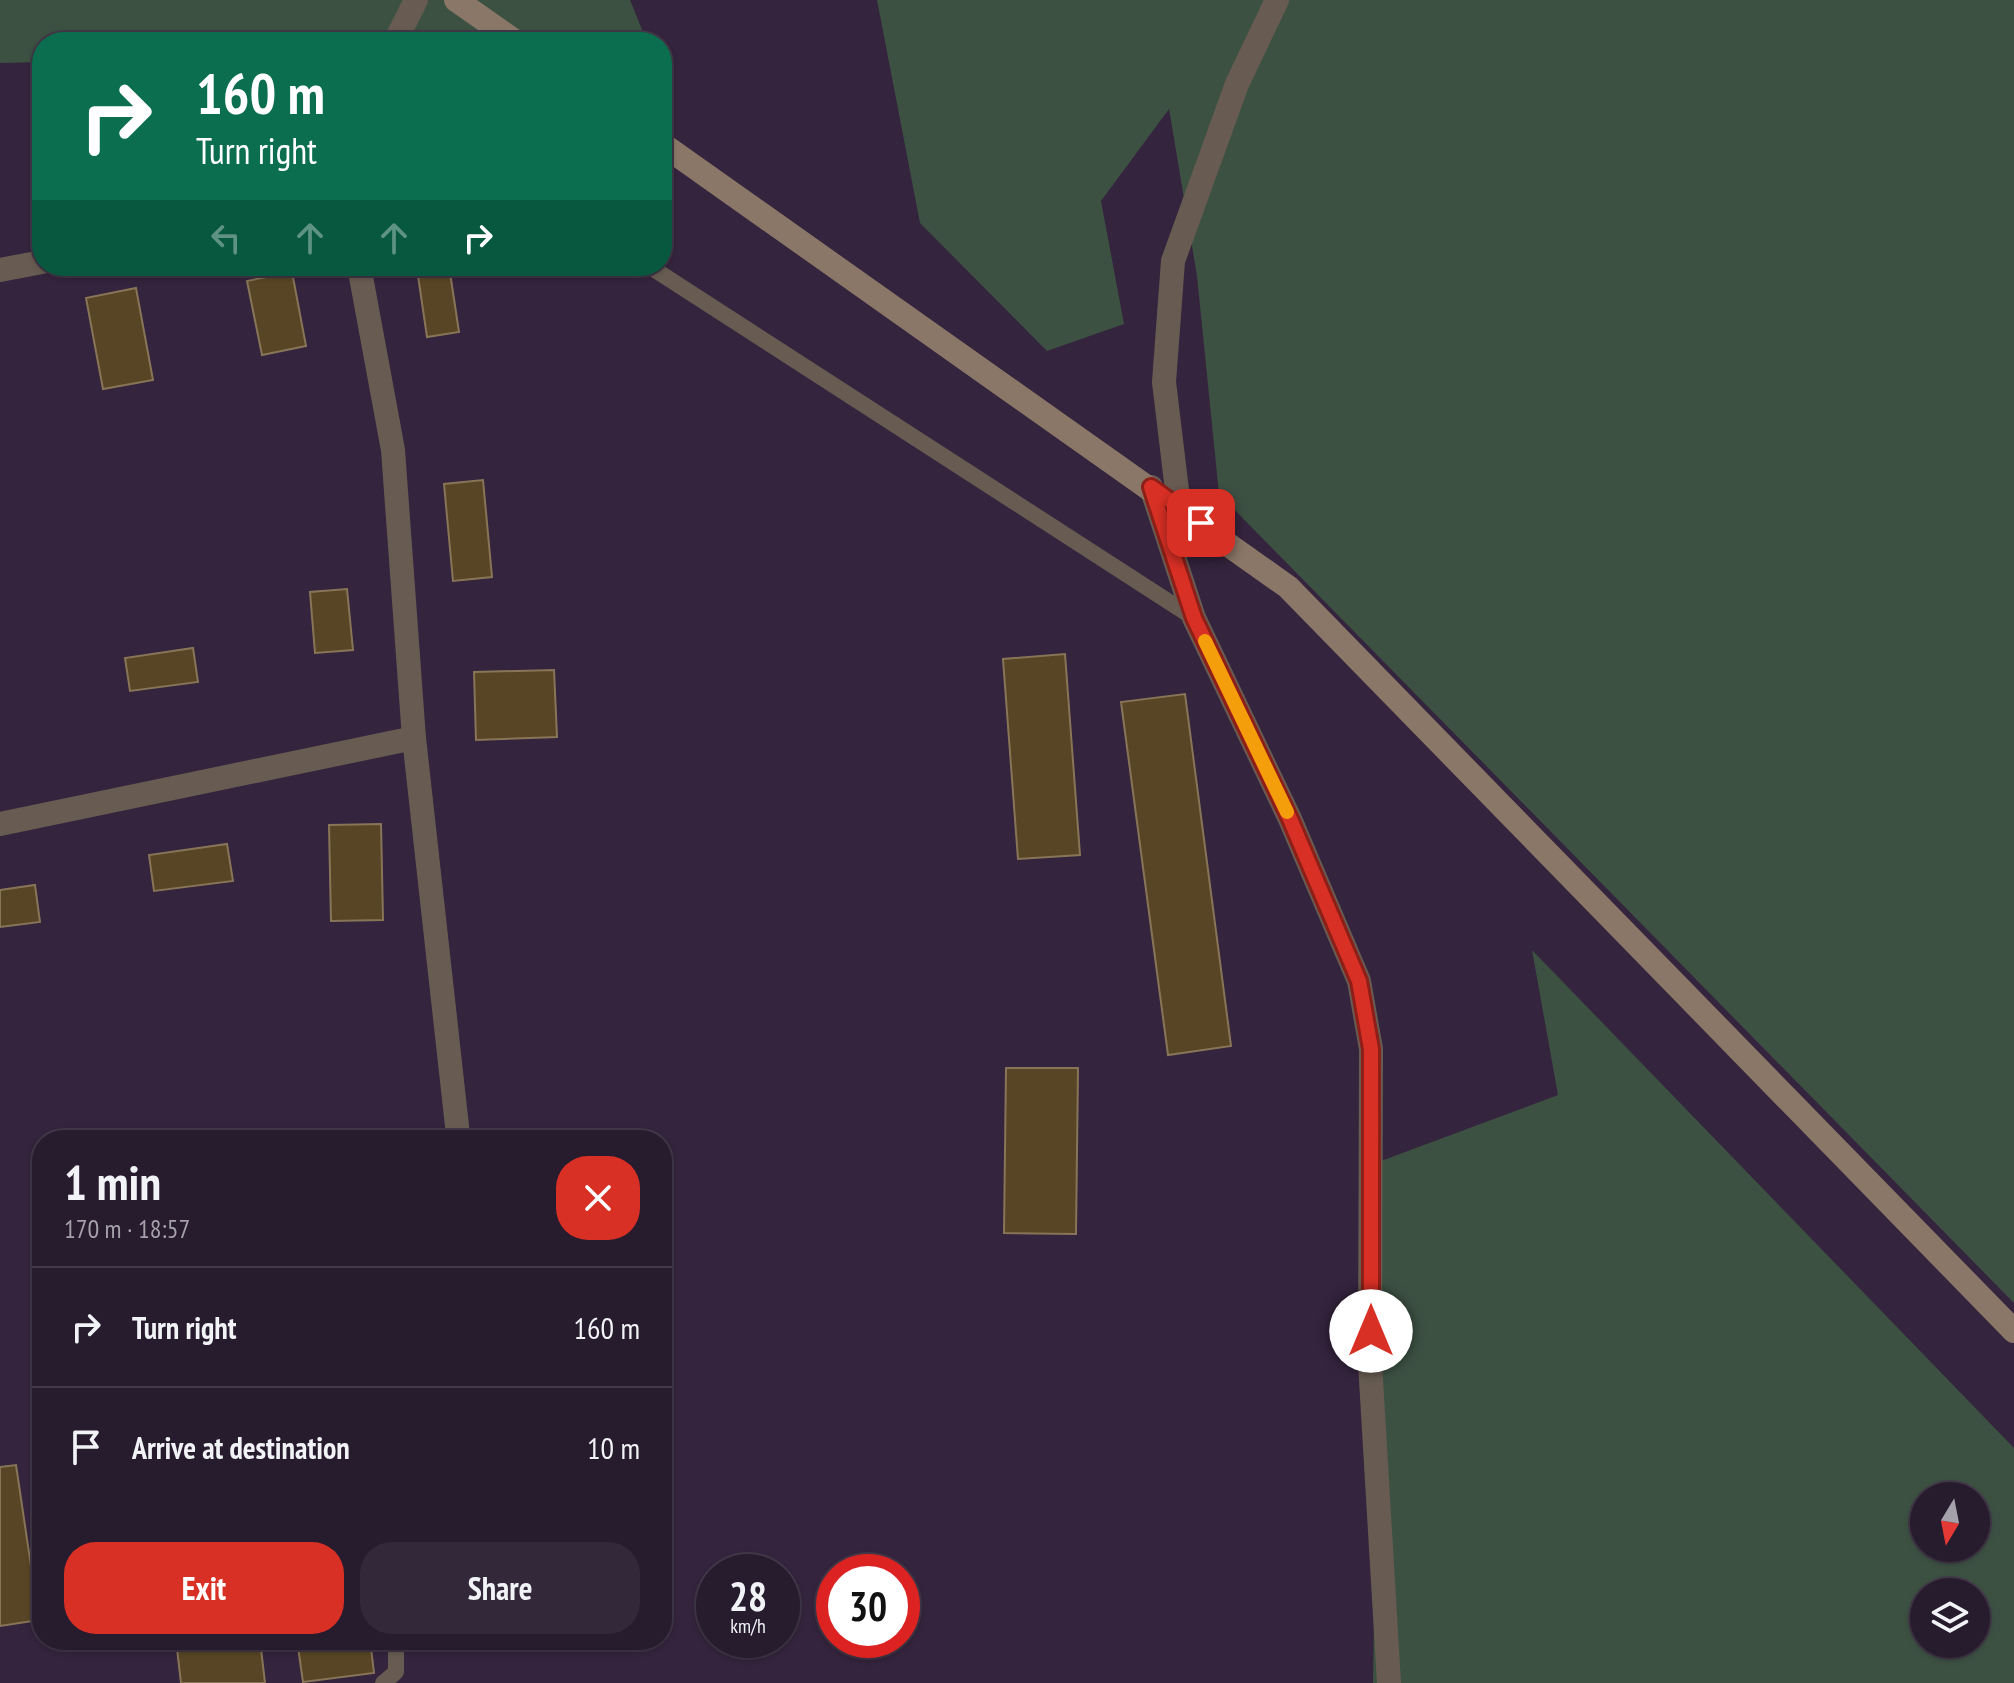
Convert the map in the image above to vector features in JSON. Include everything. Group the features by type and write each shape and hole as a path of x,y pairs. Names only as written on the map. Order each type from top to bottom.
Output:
{"street":[{"path":"400,32 416,0"},
{"path":"456,0 502,32"},
{"path":"1179,507 1164,382 1173,261 1237,84 1277,0"},
{"path":"672,151 1151,487 1288,587 2014,1331"},
{"path":"0,270 32,264"},
{"path":"361,276 393,450 414,738 456,1130"},
{"path":"1151,487 1194,618 1290,819 1361,994 1371,1049 1370,1363 1389,1683"},
{"path":"0,824 414,738"}],"lane":[{"path":"664,276 1194,618"},
{"path":"383,1683 396,1672 396,1650"}],"green space":[{"path":"0,0 630,0 643,32 32,32 32,62 0,63"},
{"path":"877,0 2014,0 2014,1303 1219,494 1197,276 1169,109 1101,201 1124,324 1047,351 920,223"},
{"path":"1532,950 2014,1448 2014,1683 1373,1683 1381,1161 1558,1095"}],"building":[{"path":"293,276 306,346 262,355 247,281"},
{"path":"418,276 451,276 459,332 427,337"},
{"path":"136,288 153,380 103,389 86,298"},
{"path":"483,480 492,577 453,581 444,484"},
{"path":"347,589 353,650 315,653 310,592"},
{"path":"193,648 198,682 130,691 125,658"},
{"path":"1065,654 1080,855 1018,859 1003,659"},
{"path":"554,670 557,737 476,740 474,672"},
{"path":"1185,694 1231,1046 1168,1055 1121,702"},
{"path":"381,824 383,920 331,921 329,825"},
{"path":"227,844 233,881 154,891 149,855"},
{"path":"35,885 40,922 0,927 0,890"},
{"path":"1006,1068 1078,1068 1076,1234 1004,1233"},
{"path":"16,1465 32,1573 32,1621 0,1626 0,1467"},
{"path":"177,1650 261,1650 265,1683 181,1683"},
{"path":"298,1650 371,1650 374,1673 303,1682"}],"slow traffic":[{"path":"1205,641 1287,812"}],"route":[{"path":"1201,523 1151,487 1194,618 1290,819 1359,981 1371,1049 1371,1331"}]}
